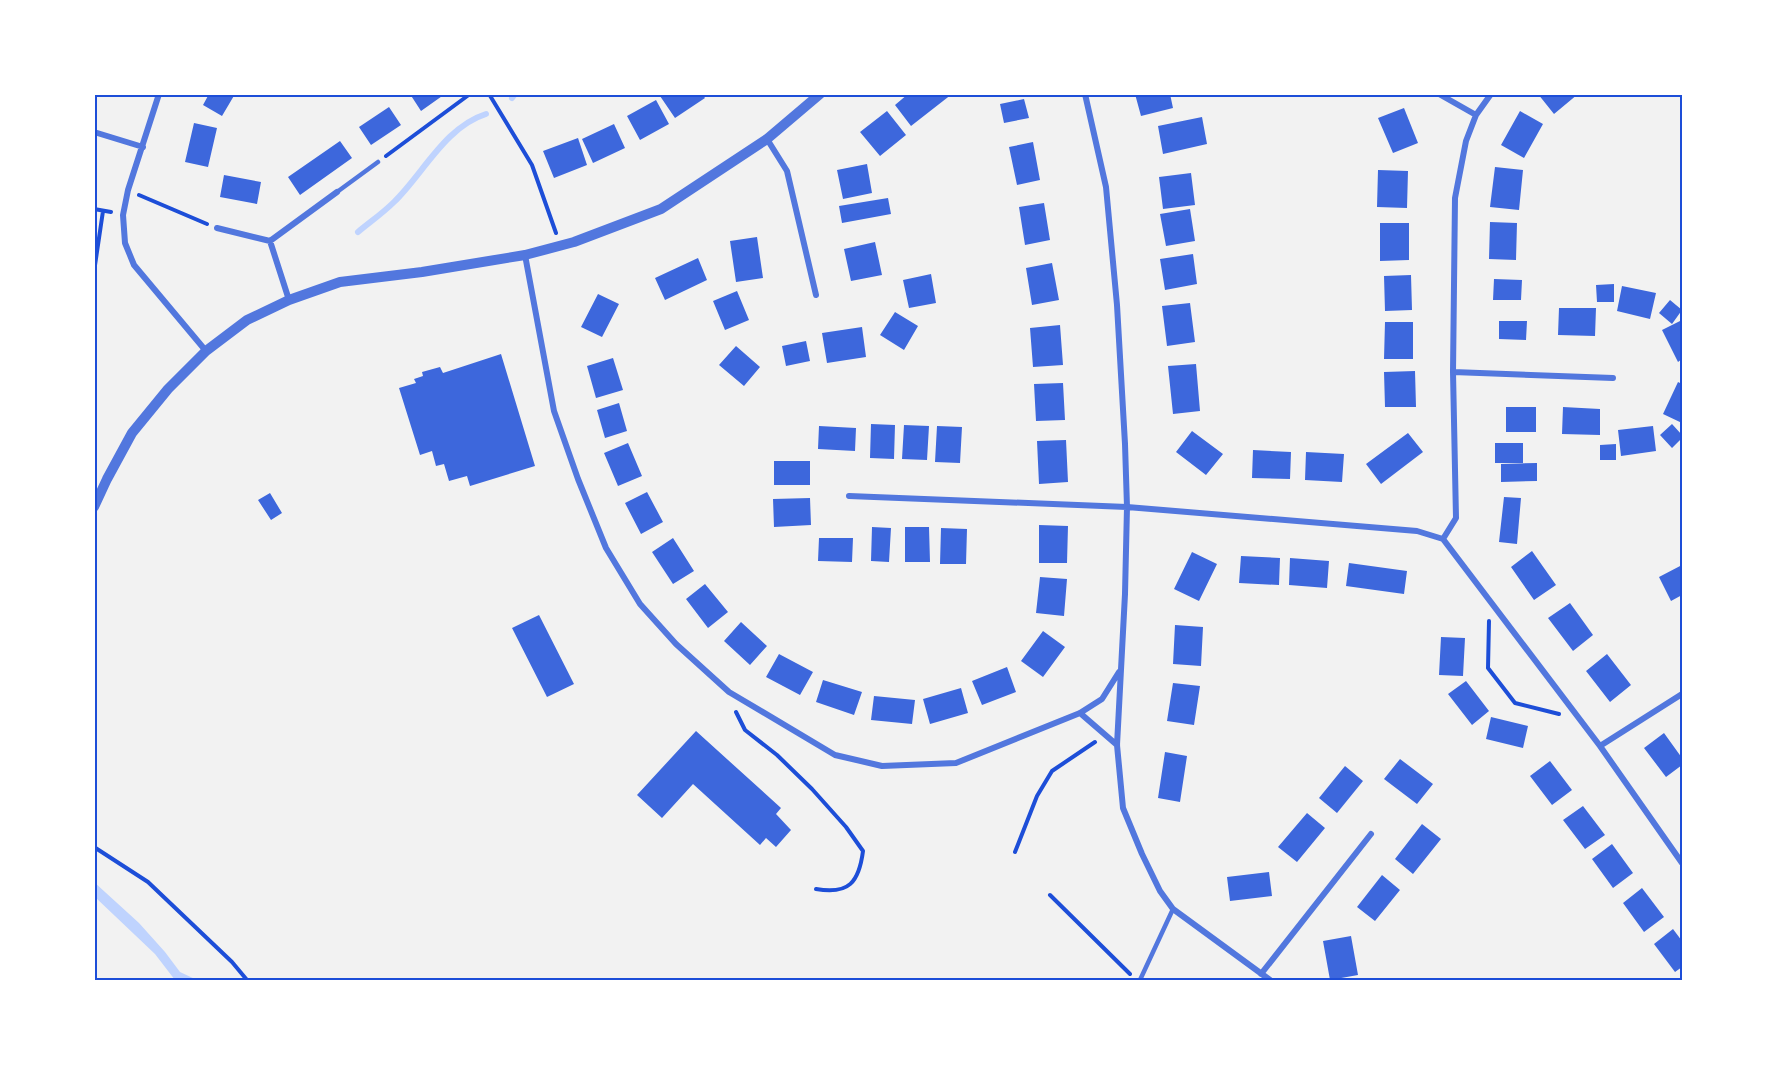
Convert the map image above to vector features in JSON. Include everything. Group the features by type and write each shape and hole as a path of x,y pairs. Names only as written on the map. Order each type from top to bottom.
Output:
{"street":[{"path":"159,94 128,190 123,215 125,243 134,265 206,351"},
{"path":"94,507 132,433 168,388 206,351 247,320 289,300 340,282 422,272 525,255 661,209 767,139 820,94"},
{"path":"1085,94 1106,188 1117,305 1127,507 1117,745 1123,808 1160,891 1173,909 1270,981"},
{"path":"1439,94 1476,115"},
{"path":"1443,538 1456,518 1455,198 1466,141 1476,115 1491,94"},
{"path":"94,132 143,147"},
{"path":"767,139 788,171 816,295"},
{"path":"217,228 270,241 337,192"},
{"path":"270,241 289,300"},
{"path":"525,255 554,411 606,548 640,604 676,644 729,692 835,755 882,766 956,763 1080,713 1102,699 1120,672"},
{"path":"1454,372 1613,378"},
{"path":"849,496 1127,507 1417,531 1443,538 1600,746 1683,863"},
{"path":"1600,746 1683,693"},
{"path":"1080,713 1117,745"},
{"path":"1261,974 1371,834"}],"lane":[{"path":"337,192 378,162"},
{"path":"1138,981 1173,909"}],"path":[{"path":"378,162 470,94"},
{"path":"490,95 532,165 560,245"},
{"path":"128,190 217,228"},
{"path":"94,272 103,211"},
{"path":"1489,599 1488,668 1515,703 1577,716"},
{"path":"729,692 744,730 777,755 812,789 846,827 863,851 856,877 849,885 840,891 816,889"},
{"path":"1015,852 1036,795 1052,771 1106,735"},
{"path":"94,847 148,882 232,962 247,981"},
{"path":"1050,895 1138,981"}],"water":[{"path":"94,882 139,923 180,972 197,980 175,980 155,954 95,897"}],"building":[{"path":"209,94 235,94 222,116 203,105"},
{"path":"410,94 445,94 421,111"},
{"path":"662,94 702,94 705,98 675,118 660,96"},
{"path":"908,94 952,94 911,126 895,105"},
{"path":"1135,94 1170,94 1173,108 1141,116"},
{"path":"1538,94 1578,94 1554,114"},
{"path":"1024,99 1029,118 1004,123 1000,104"},
{"path":"656,100 669,124 640,140 627,116"},
{"path":"389,107 401,125 371,145 359,127"},
{"path":"1404,108 1418,143 1393,153 1378,118"},
{"path":"887,111 906,135 880,156 860,132"},
{"path":"1520,111 1543,124 1524,158 1501,145"},
{"path":"1202,117 1207,144 1163,154 1158,126"},
{"path":"194,123 217,128 208,167 185,162"},
{"path":"614,124 625,148 593,163 582,139"},
{"path":"578,138 587,165 554,178 543,151"},
{"path":"340,141 352,158 300,195 288,177"},
{"path":"1033,142 1040,180 1017,185 1009,147"},
{"path":"867,164 872,193 843,199 837,170"},
{"path":"1495,167 1523,170 1519,210 1490,207"},
{"path":"1378,170 1408,171 1407,208 1377,207"},
{"path":"1191,173 1195,205 1163,209 1159,177"},
{"path":"224,175 261,182 257,204 220,197"},
{"path":"888,198 891,214 842,223 839,206"},
{"path":"1044,203 1050,240 1025,245 1019,207"},
{"path":"1190,209 1195,241 1166,246 1160,214"},
{"path":"1490,222 1517,223 1516,260 1489,259"},
{"path":"1380,223 1409,223 1409,260 1380,261"},
{"path":"757,237 763,278 736,282 730,241"},
{"path":"875,242 882,275 851,281 844,249"},
{"path":"1193,254 1197,284 1165,290 1160,259"},
{"path":"698,258 707,280 665,300 655,278"},
{"path":"1052,263 1059,300 1032,305 1026,268"},
{"path":"931,274 936,303 909,308 903,280"},
{"path":"1411,275 1412,310 1385,311 1384,276"},
{"path":"1494,279 1522,280 1521,300 1493,300"},
{"path":"1614,284 1614,302 1597,302 1596,285"},
{"path":"1622,286 1656,293 1650,319 1617,311"},
{"path":"737,291 749,320 725,330 713,301"},
{"path":"598,294 619,304 602,337 581,327"},
{"path":"1670,300 1682,310 1672,324 1659,313"},
{"path":"1190,303 1195,342 1167,346 1162,306"},
{"path":"1559,308 1596,308 1595,336 1558,335"},
{"path":"895,312 918,326 904,350 880,335"},
{"path":"1682,320 1682,359 1678,362 1662,330"},
{"path":"1499,321 1527,321 1526,340 1499,339"},
{"path":"1385,322 1413,322 1413,359 1384,359"},
{"path":"1060,325 1063,365 1033,367 1030,328"},
{"path":"862,327 866,357 827,363 822,333"},
{"path":"806,341 810,361 786,366 782,346"},
{"path":"736,346 760,367 744,386 719,365"},
{"path":"501,354 535,466 470,486 467,476 449,481 444,464 436,466 432,451 420,455 399,388 416,383 414,379 423,376 422,372 440,367 443,373"},
{"path":"613,358 623,390 596,398 587,366"},
{"path":"1196,364 1200,411 1173,414 1168,366"},
{"path":"1415,371 1416,407 1385,407 1384,372"},
{"path":"1678,382 1682,384 1682,423 1663,414"},
{"path":"1063,383 1065,420 1036,421 1034,384"},
{"path":"619,403 627,431 605,438 597,410"},
{"path":"1506,407 1536,407 1536,432 1506,432"},
{"path":"1563,407 1600,409 1600,435 1562,434"},
{"path":"871,424 895,425 894,459 870,458"},
{"path":"1672,424 1682,438 1672,448 1660,435"},
{"path":"904,425 929,426 927,460 902,459"},
{"path":"819,426 856,428 855,451 818,449"},
{"path":"937,426 962,427 960,463 935,462"},
{"path":"1653,426 1656,451 1621,456 1618,430"},
{"path":"1192,431 1223,454 1206,475 1176,452"},
{"path":"1408,433 1423,452 1381,484 1366,464"},
{"path":"1066,440 1068,482 1039,484 1037,441"},
{"path":"628,443 642,476 618,486 604,453"},
{"path":"1495,443 1523,443 1523,463 1495,463"},
{"path":"1616,444 1616,460 1600,460 1600,445"},
{"path":"1253,450 1291,452 1290,479 1252,478"},
{"path":"1306,452 1344,454 1342,482 1305,480"},
{"path":"774,461 810,461 810,485 774,485"},
{"path":"1537,463 1537,481 1501,482 1501,464"},
{"path":"647,492 663,522 641,534 625,503"},
{"path":"270,493 282,513 271,520 258,500"},
{"path":"1504,497 1521,498 1517,544 1499,542"},
{"path":"810,498 811,525 774,527 773,499"},
{"path":"1039,525 1068,526 1067,563 1039,563"},
{"path":"872,527 891,528 889,562 871,561"},
{"path":"905,527 929,527 930,562 905,562"},
{"path":"941,528 967,529 966,564 940,564"},
{"path":"673,538 694,571 673,584 652,552"},
{"path":"819,538 853,538 852,562 818,561"},
{"path":"1532,551 1556,585 1534,600 1511,567"},
{"path":"1192,552 1217,564 1199,601 1174,589"},
{"path":"1241,556 1280,558 1279,585 1239,583"},
{"path":"1290,558 1329,561 1327,588 1289,585"},
{"path":"1349,563 1407,571 1404,594 1346,586"},
{"path":"1682,565 1682,595 1671,601 1659,577"},
{"path":"1040,577 1067,579 1064,616 1036,613"},
{"path":"705,584 728,612 708,628 686,599"},
{"path":"1570,603 1593,635 1573,651 1548,618"},
{"path":"539,615 574,684 547,697 512,628"},
{"path":"741,622 767,646 750,665 724,641"},
{"path":"1175,625 1203,627 1201,666 1173,664"},
{"path":"1043,631 1065,647 1043,677 1021,661"},
{"path":"1441,637 1465,638 1463,676 1439,675"},
{"path":"779,654 813,672 800,695 766,677"},
{"path":"1607,654 1631,685 1610,702 1586,671"},
{"path":"1007,667 1016,692 982,705 972,681"},
{"path":"823,680 862,692 854,715 816,702"},
{"path":"1466,681 1489,711 1472,725 1448,694"},
{"path":"1173,683 1200,686 1194,725 1167,721"},
{"path":"961,688 968,713 930,724 923,699"},
{"path":"874,696 915,700 912,724 871,720"},
{"path":"1491,717 1528,726 1523,748 1486,739"},
{"path":"696,731 781,808 776,814 791,830 776,847 766,838 760,845 693,784 662,818 637,795"},
{"path":"1664,733 1682,758 1682,765 1666,777 1644,748"},
{"path":"1165,752 1187,756 1180,802 1158,798"},
{"path":"1400,759 1433,784 1417,804 1384,779"},
{"path":"1550,761 1572,790 1552,805 1530,776"},
{"path":"1345,766 1363,781 1337,813 1319,798"},
{"path":"1583,806 1605,835 1585,849 1563,820"},
{"path":"1307,813 1325,828 1297,862 1278,847"},
{"path":"1422,824 1441,839 1413,874 1395,859"},
{"path":"1612,844 1633,873 1613,888 1592,859"},
{"path":"1269,872 1272,896 1230,901 1227,877"},
{"path":"1382,875 1400,890 1375,921 1357,907"},
{"path":"1642,888 1664,917 1644,932 1623,903"},
{"path":"1673,929 1682,941 1682,967 1675,972 1654,944"},
{"path":"1351,936 1358,975 1330,980 1323,941"}],"waterway":[{"path":"512,98 515,94"},
{"path":"358,232 405,191 458,129 486,114"}]}
